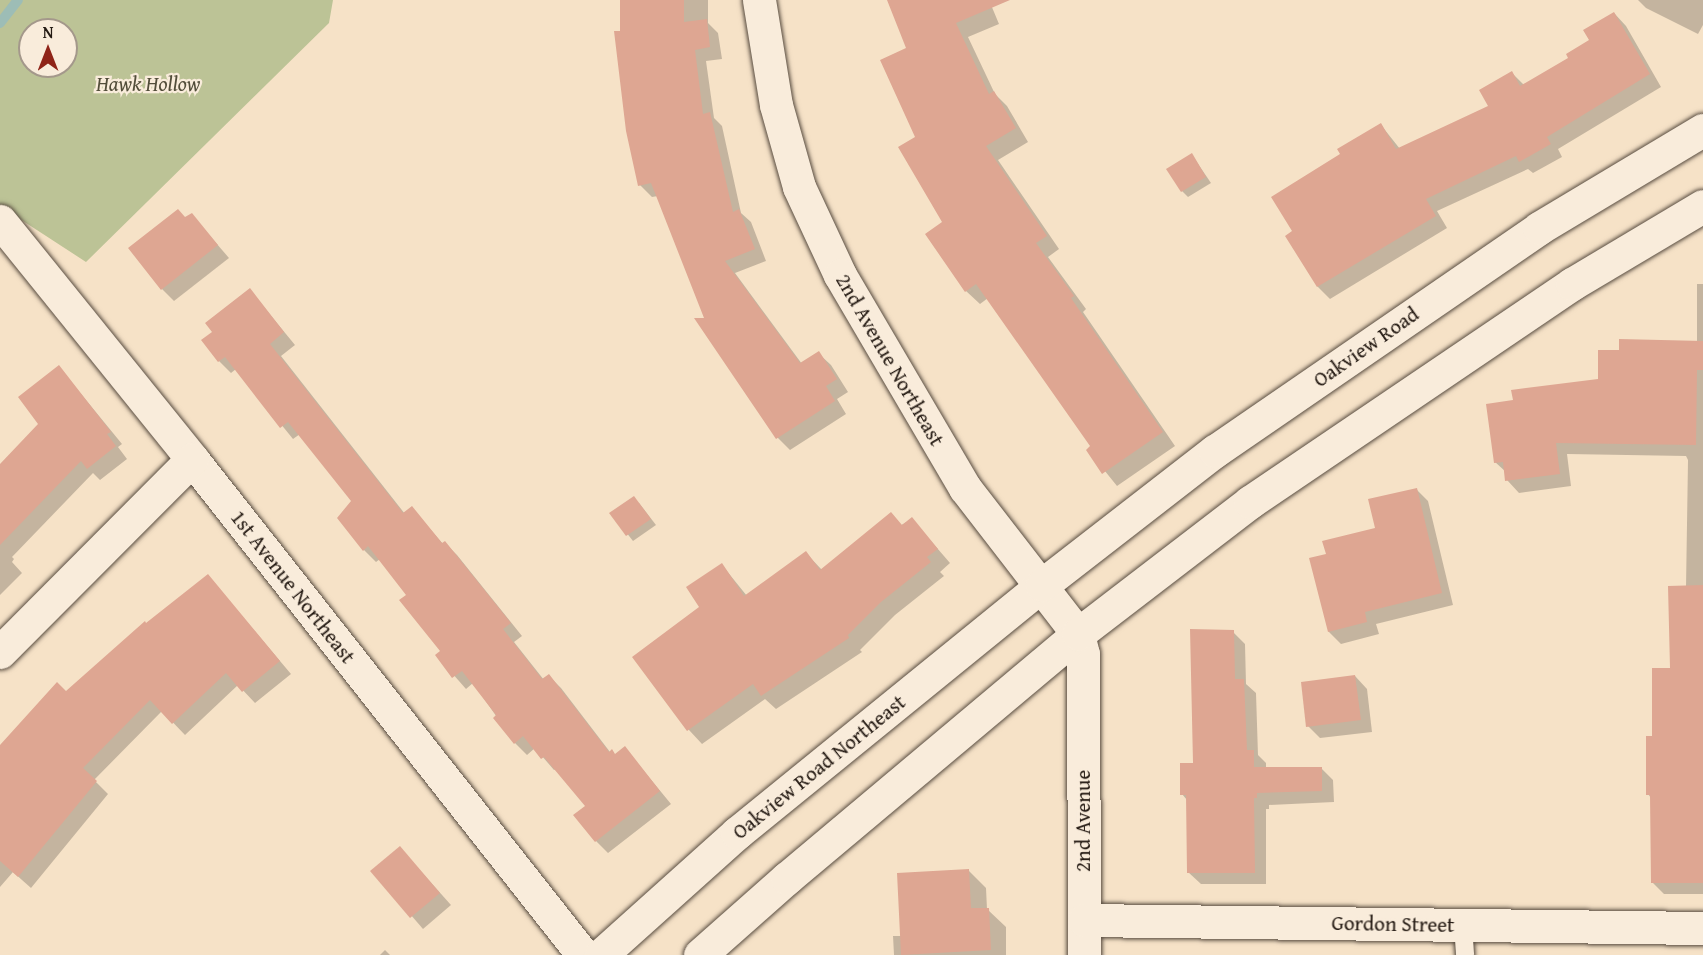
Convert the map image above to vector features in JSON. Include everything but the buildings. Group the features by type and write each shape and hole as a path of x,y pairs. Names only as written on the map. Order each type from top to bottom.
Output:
{"street":[{"name":"2nd Avenue Northeast","path":"759,0 776,105 796,177 840,274 965,488 1078,634 1083,654 1083,688"},
{"name":"Oakview Road","path":"1042,585 1225,444 1539,228 1703,130"},
{"path":"699,955 796,870 1078,634 1250,502 1572,284 1703,206"},
{"name":"1st Avenue Northeast","path":"0,221 192,459 583,955"},
{"path":"0,652 192,459"},
{"name":"Oakview Road Northeast","path":"601,955 737,833 1042,585"},
{"name":"2nd Avenue","path":"1083,688 1084,955"},
{"name":"Gordon Street","path":"1084,920 1464,940 1703,928"}],"green space":[{"name":"Hawk Hollow","path":"0,0 333,0 329,23 86,262 0,206"}],"waterway":[{"path":"0,23 18,0"}]}
